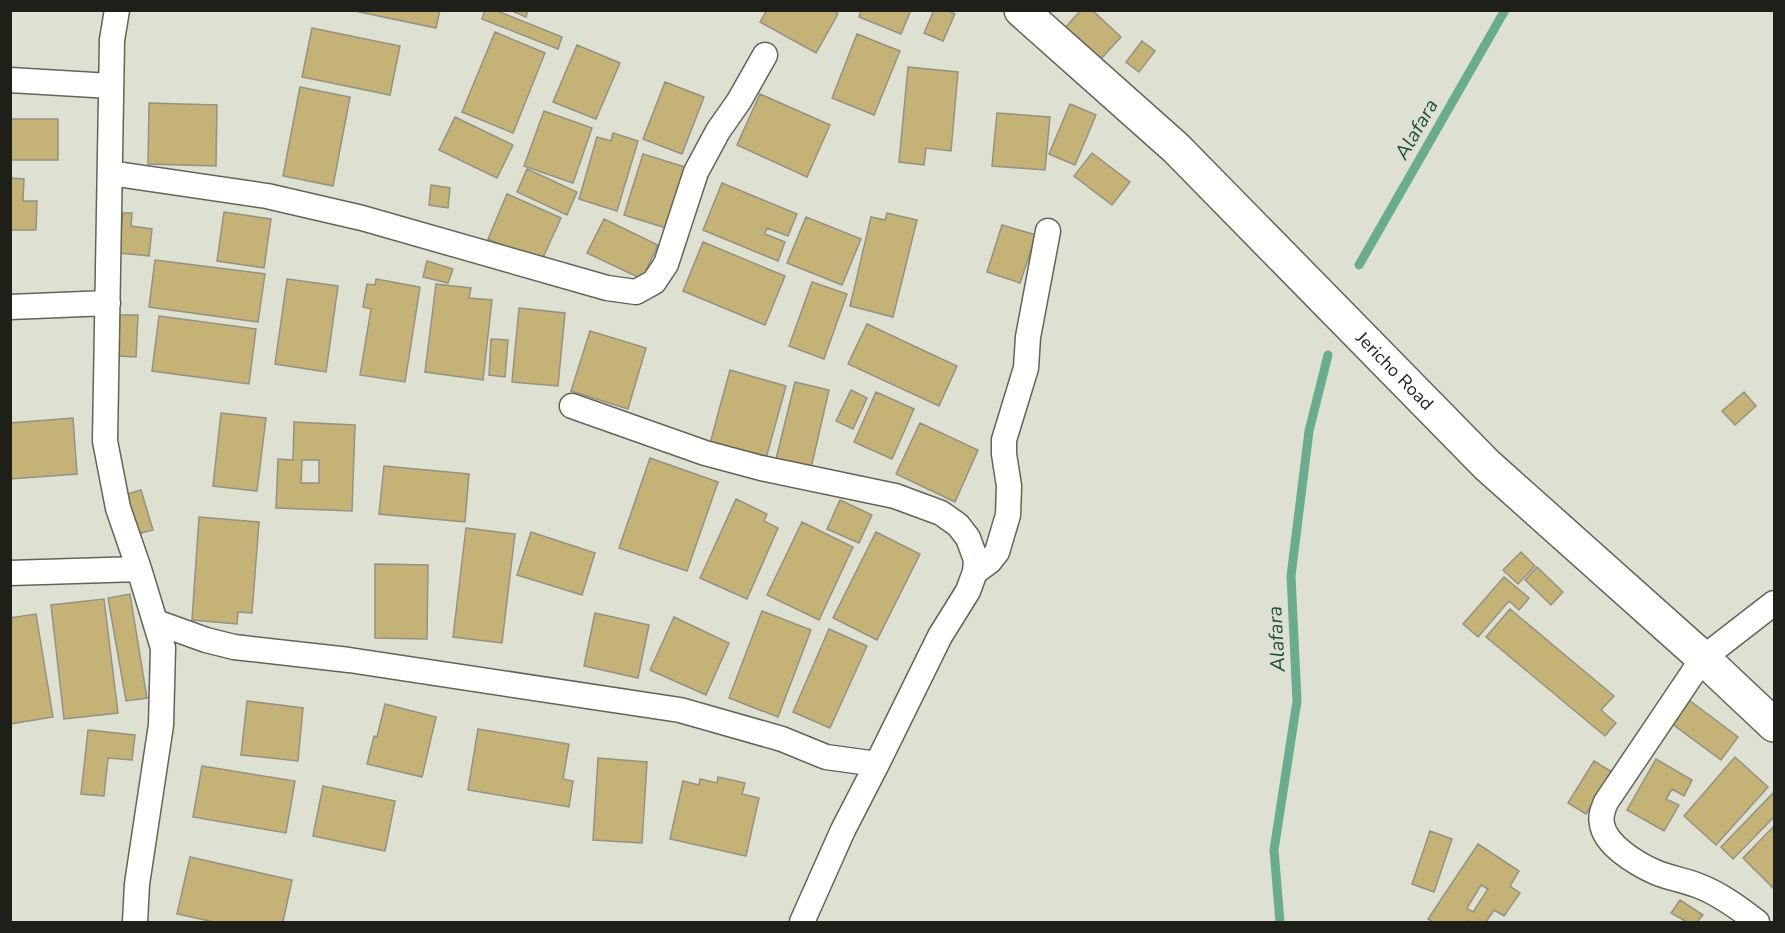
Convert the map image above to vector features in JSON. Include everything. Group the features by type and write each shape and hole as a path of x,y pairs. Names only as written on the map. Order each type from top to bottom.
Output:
{"street":[{"path":"117,10 112,40 105,441 118,508 163,648 161,725 137,884 135,922"},
{"name":"Jericho Road","path":"1021,10 1176,148 1487,465 1703,658 1774,725"},
{"path":"110,173 267,196 362,218 607,288 636,292 654,282 666,264 696,172 718,130 739,101 765,55"},
{"path":"10,80 111,86"},
{"path":"975,572 990,561 997,552 1008,515 1009,486 1004,440 1026,368 1028,337 1048,231"},
{"path":"10,307 108,303"},
{"path":"572,406 705,453 761,468 895,495 941,513 958,525 968,538 976,560 975,572 968,591 940,636 843,830 802,922"},
{"path":"10,573 139,569"},
{"path":"1757,922 1734,904 1699,886 1655,872 1630,859 1616,847 1602,825 1602,811 1703,658 1774,603"},
{"path":"156,622 206,640 234,647 349,660 680,710 782,739 826,757 878,764"}],"building":[{"path":"350,10 440,10 436,28"},
{"path":"485,10 495,10 562,37 558,49 482,19"},
{"path":"510,10 528,10 526,17"},
{"path":"767,10 833,10 838,14 816,53 760,22"},
{"path":"861,10 911,10 901,34 859,17"},
{"path":"934,10 946,10 955,14 943,41 924,33"},
{"path":"1081,10 1092,10 1121,37 1099,61 1064,29"},
{"path":"312,28 400,46 390,95 302,77"},
{"path":"495,32 545,53 513,133 462,112"},
{"path":"857,34 900,51 874,115 832,98"},
{"path":"1142,41 1155,51 1139,72 1126,62"},
{"path":"577,45 620,63 596,119 553,102"},
{"path":"908,67 958,72 951,151 926,148 924,165 899,162"},
{"path":"665,82 704,97 682,154 643,139"},
{"path":"300,87 350,97 333,186 283,176"},
{"path":"760,94 830,125 807,177 737,145"},
{"path":"149,103 217,105 216,166 148,164"},
{"path":"1070,104 1096,115 1075,165 1049,154"},
{"path":"544,111 592,128 573,183 524,166"},
{"path":"997,113 1050,117 1045,170 992,166"},
{"path":"455,117 513,145 497,178 439,150"},
{"path":"10,119 58,119 58,160 10,160"},
{"path":"613,133 638,141 617,211 579,199 597,137 611,141"},
{"path":"1092,153 1130,182 1112,205 1074,176"},
{"path":"643,154 685,167 666,228 624,215"},
{"path":"527,169 577,192 567,215 517,192"},
{"path":"10,178 24,179 23,201 37,201 36,230 10,230"},
{"path":"722,183 797,214 788,236 767,228 765,234 785,242 778,261 703,230"},
{"path":"431,185 450,188 448,208 429,205"},
{"path":"507,194 561,218 541,262 488,239"},
{"path":"224,212 271,219 264,268 217,261"},
{"path":"123,213 132,213 131,226 152,229 149,256 119,253"},
{"path":"887,213 917,220 893,317 850,306 871,217 885,220"},
{"path":"806,217 861,239 842,285 787,263"},
{"path":"604,219 658,245 642,279 587,253"},
{"path":"1002,225 1036,235 1020,283 987,272"},
{"path":"703,242 785,276 765,325 683,291"},
{"path":"155,260 265,274 258,322 149,307"},
{"path":"427,261 453,269 448,283 423,277"},
{"path":"287,279 338,286 326,372 275,364"},
{"path":"376,279 420,287 405,382 360,375 371,309 363,307 367,284 375,285"},
{"path":"812,282 847,294 824,359 789,346"},
{"path":"436,284 471,288 469,298 492,300 483,380 425,372"},
{"path":"519,308 565,313 558,386 512,382"},
{"path":"120,315 138,315 136,357 118,356"},
{"path":"159,316 256,329 249,384 152,371"},
{"path":"867,324 957,366 939,406 848,364"},
{"path":"590,331 646,348 628,409 571,391"},
{"path":"491,339 508,340 505,377 489,375"},
{"path":"730,370 786,386 765,462 709,447"},
{"path":"795,382 829,390 811,468 776,459"},
{"path":"851,390 867,398 853,429 836,421"},
{"path":"876,392 914,409 892,459 854,442"},
{"path":"1744,392 1756,406 1735,425 1722,411"},
{"path":"221,413 266,418 257,491 213,486"},
{"path":"73,418 77,474 10,479 10,423"},
{"path":"294,422 355,425 352,511 276,508 278,459 293,460","holes":["302,460 319,460 319,483 301,483"]},
{"path":"920,423 978,450 955,502 896,474"},
{"path":"650,458 718,482 687,571 619,548"},
{"path":"384,466 469,474 465,522 379,514"},
{"path":"141,490 153,530 130,536 118,497"},
{"path":"736,499 767,514 764,521 778,528 747,599 700,578"},
{"path":"840,500 872,515 859,543 827,529"},
{"path":"199,517 259,522 252,613 238,612 237,624 192,620"},
{"path":"802,522 853,547 819,620 767,595"},
{"path":"466,528 515,534 502,643 453,637"},
{"path":"531,532 595,553 582,595 517,575"},
{"path":"876,532 920,554 877,640 833,618"},
{"path":"1521,552 1535,566 1518,584 1503,570"},
{"path":"375,564 428,565 427,639 375,638"},
{"path":"1537,567 1563,592 1551,605 1525,580"},
{"path":"1504,577 1529,598 1519,610 1509,601 1478,637 1463,624"},
{"path":"130,594 147,698 126,701 108,598"},
{"path":"104,599 118,713 64,719 51,605"},
{"path":"1510,609 1614,696 1601,710 1616,723 1605,736 1486,637"},
{"path":"762,611 811,630 778,717 729,698"},
{"path":"595,613 649,625 638,678 584,666"},
{"path":"36,614 53,717 10,724 10,618"},
{"path":"674,617 729,643 706,695 650,670"},
{"path":"829,629 867,646 830,728 793,712"},
{"path":"1689,700 1738,737 1721,760 1671,723"},
{"path":"247,701 303,708 298,761 241,755"},
{"path":"385,704 436,717 422,777 367,764 374,736 377,737"},
{"path":"478,729 569,744 563,779 573,781 569,807 468,790"},
{"path":"88,730 135,735 132,760 108,758 104,796 81,794"},
{"path":"1735,757 1768,787 1716,845 1684,816"},
{"path":"598,758 647,762 642,843 593,840"},
{"path":"1656,759 1692,780 1684,796 1672,789 1666,799 1679,805 1664,831 1627,810"},
{"path":"1594,761 1612,772 1586,814 1568,803"},
{"path":"202,766 295,781 286,833 193,817"},
{"path":"718,777 745,783 742,794 759,798 746,856 670,839 683,781 699,785 700,779 717,783"},
{"path":"323,786 395,801 385,851 313,836"},
{"path":"1773,793 1774,817 1733,859 1721,847"},
{"path":"1774,826 1774,889 1743,858"},
{"path":"1430,831 1452,839 1434,892 1412,884"},
{"path":"1478,844 1519,871 1510,886 1520,893 1504,916 1494,910 1486,922 1433,922 1428,919","holes":["1481,885 1488,889 1473,912 1467,908"]},
{"path":"190,857 292,880 283,922 214,922 177,914"},
{"path":"1680,900 1703,915 1697,922 1687,922 1671,913"}],"waterway":[{"name":"Alafara","path":"1359,265 1505,10"},
{"name":"Alafara","path":"1280,922 1274,850 1297,701 1291,576 1309,431 1328,355"}]}
